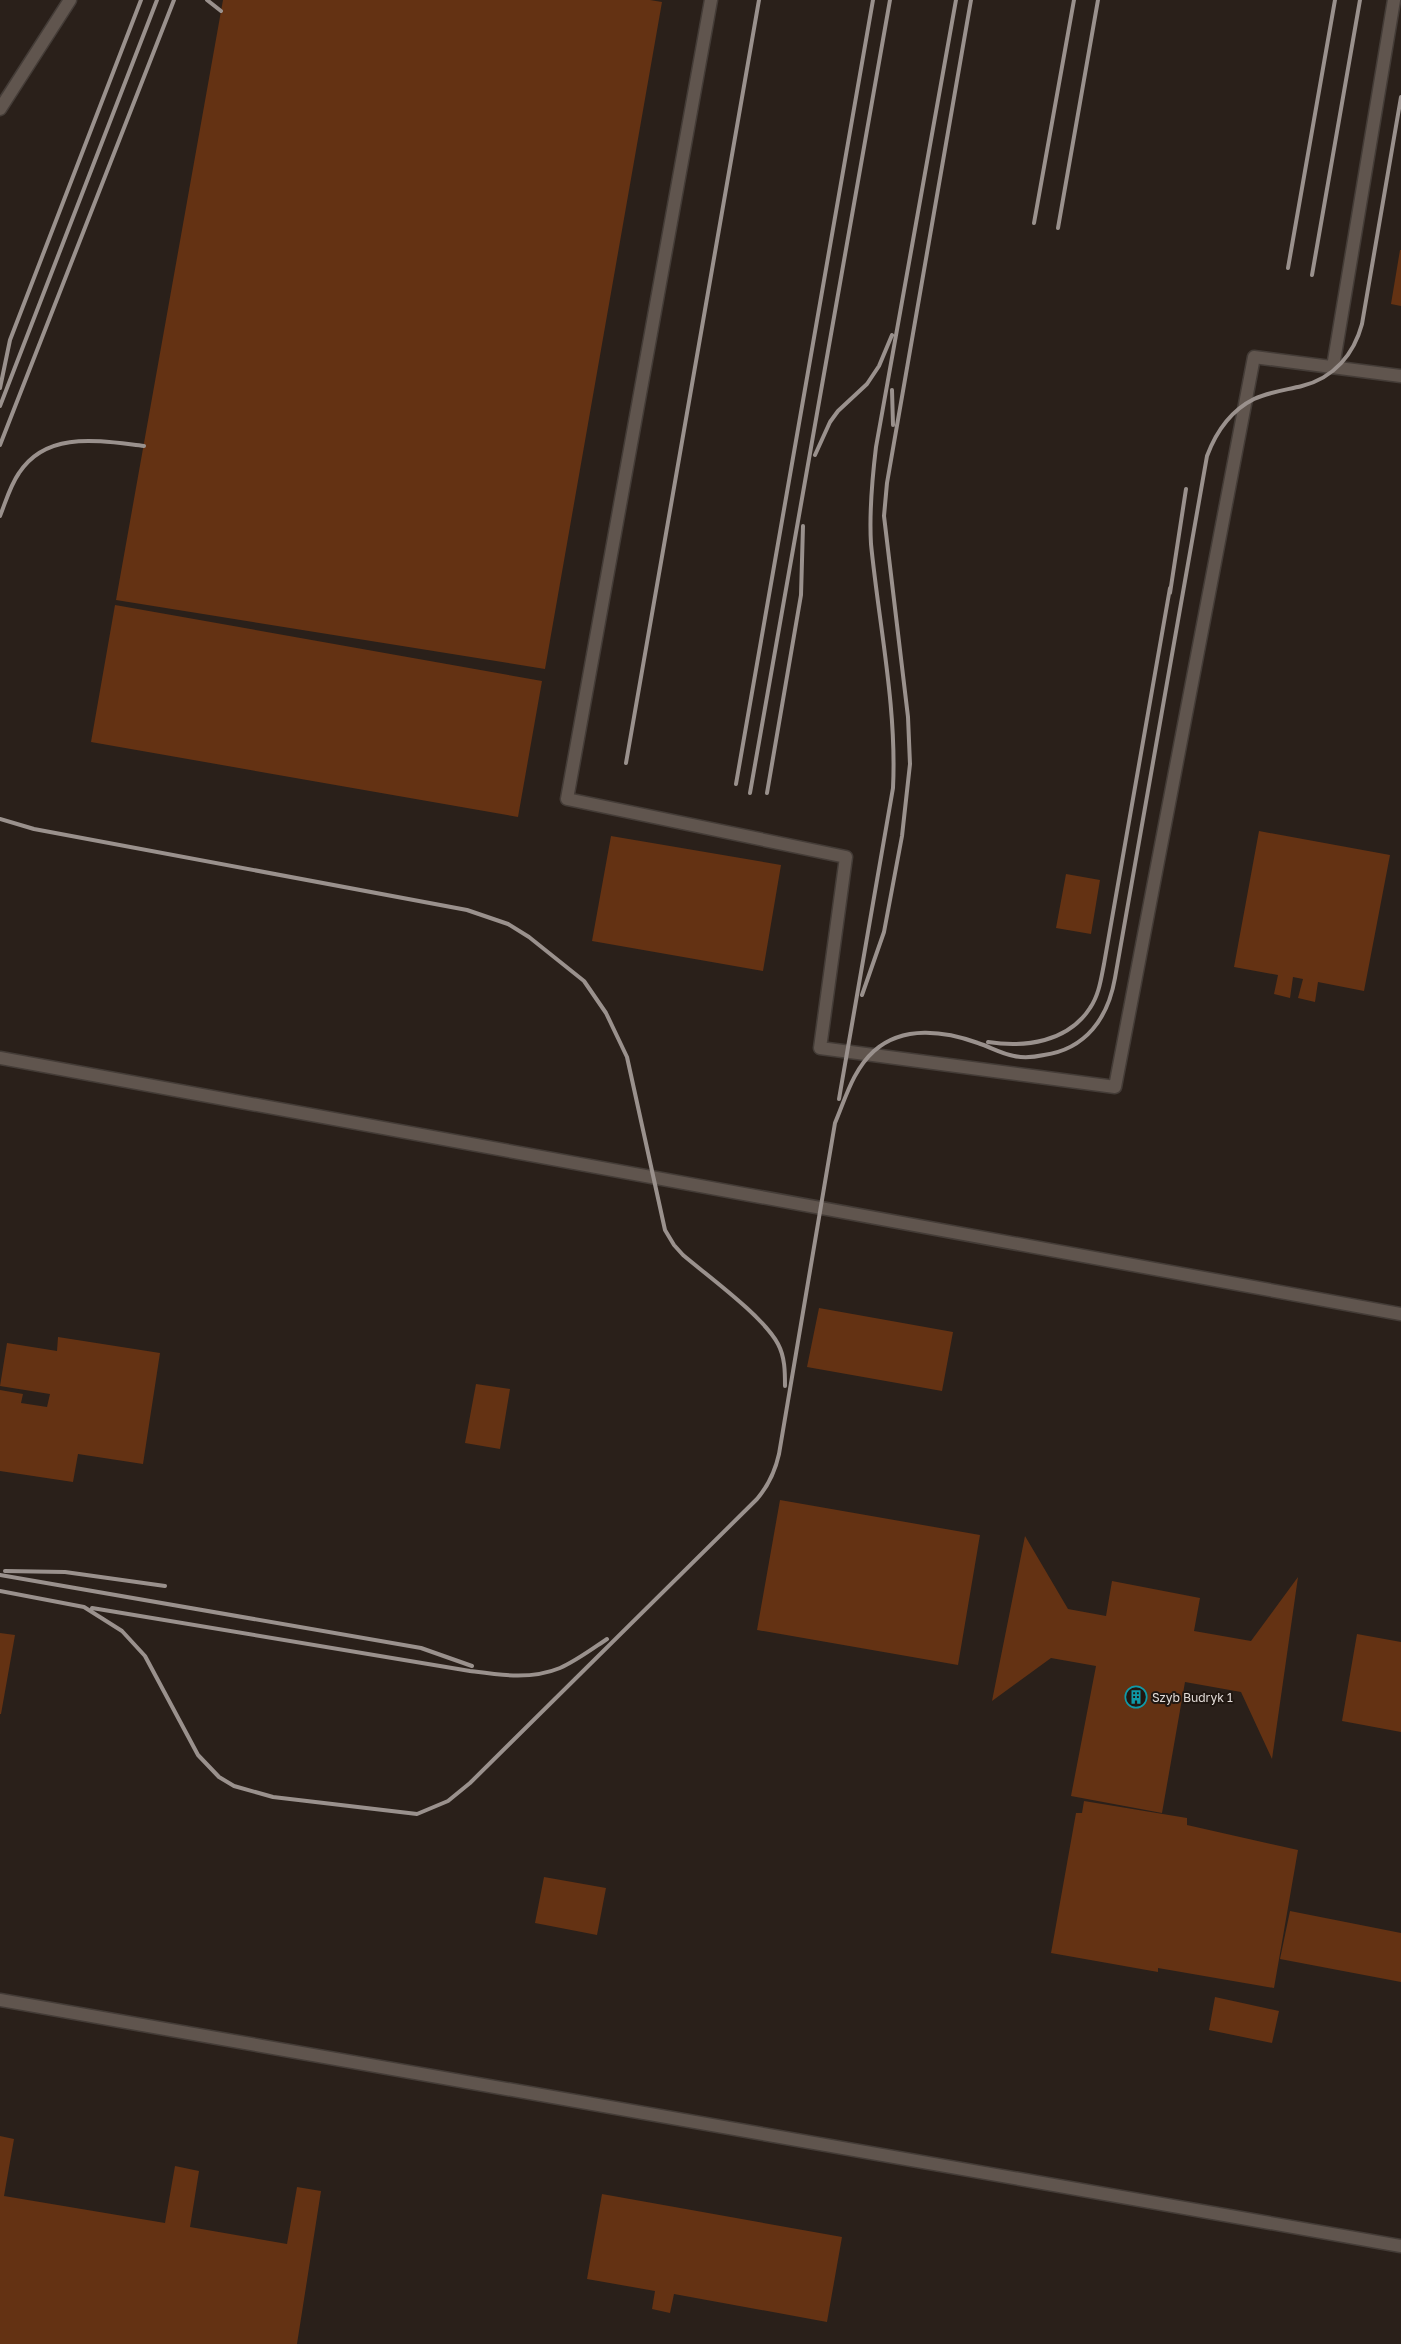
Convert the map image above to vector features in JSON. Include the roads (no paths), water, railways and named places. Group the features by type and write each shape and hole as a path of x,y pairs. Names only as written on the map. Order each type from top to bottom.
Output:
{"lane":[{"path":"0,109 70,0"},
{"path":"711,0 567,799 846,857 820,1048 1114,1087 1254,357 1401,376"},
{"path":"1333,367 1394,0"},
{"path":"0,1058 1401,1314"},
{"path":"0,2000 1401,2246"}],"railway":[{"path":"0,388 10,340 141,0"},
{"path":"0,406 157,0"},
{"path":"0,445 174,0"},
{"path":"207,0 221,11"},
{"path":"626,763 759,0"},
{"path":"736,784 873,0"},
{"path":"750,793 890,0"},
{"path":"839,1099 893,788 894,758 890,697 870,532 873,471 956,0"},
{"path":"862,995 884,932 902,836 910,764 908,717 884,516 887,483 971,0"},
{"path":"1034,223 1074,0"},
{"path":"1058,228 1098,0"},
{"path":"1288,268 1335,0"},
{"path":"1312,275 1360,0"},
{"path":"0,1591 84,1607 122,1631 145,1656 198,1755 219,1777 234,1786 273,1797 417,1814 448,1801 470,1783 757,1499 771,1478 779,1454 835,1123 855,1075 867,1058 885,1043 898,1037 924,1033 938,1033 965,1039 1018,1057 1059,1052 1083,1039 1093,1029 1107,1006 1115,978 1207,456 1219,431 1231,416 1245,404 1254,399 1302,386 1324,377 1341,363 1354,345 1362,324 1401,97"},
{"path":"815,455 830,422 838,411 867,384 879,366 892,335"},
{"path":"892,390 893,425"},
{"path":"0,516 19,473 31,459 44,450 59,444 92,441 144,446"},
{"path":"1170,593 1186,489"},
{"path":"767,793 801,595 803,526"},
{"path":"988,1042 1002,1044 1031,1043 1058,1035 1081,1019 1096,998 1104,964 1170,588"},
{"path":"0,819 34,829 467,910 508,924 529,937 584,981 606,1013 627,1057 665,1230 683,1255 749,1310 771,1333 782,1354 785,1386"},
{"path":"5,1571 65,1572 165,1586"},
{"path":"0,1575 421,1648 472,1666"},
{"path":"92,1608 470,1671 504,1675 527,1675 549,1672 578,1658 607,1639"}],"place":[{"name":"Szyb Budryk 1","path":"1136,1697"}]}
